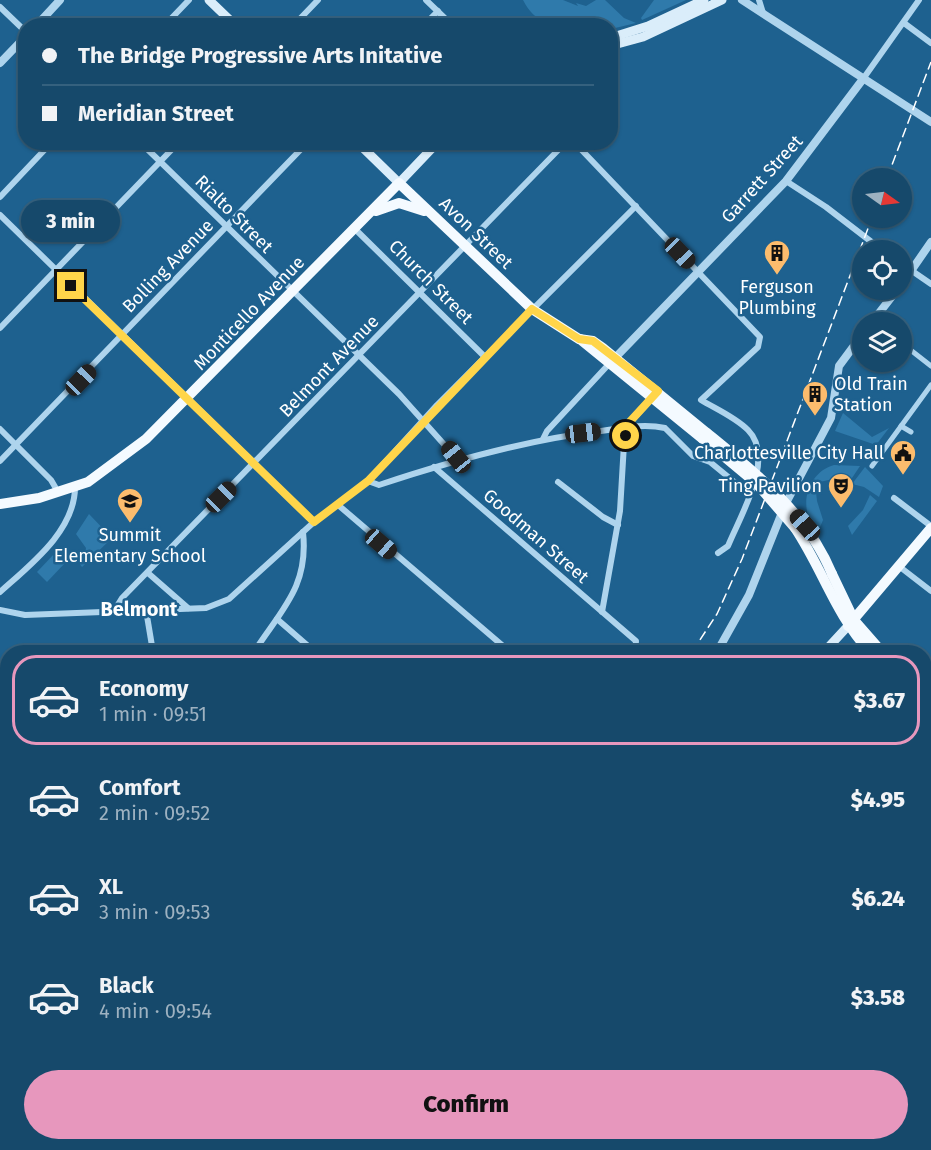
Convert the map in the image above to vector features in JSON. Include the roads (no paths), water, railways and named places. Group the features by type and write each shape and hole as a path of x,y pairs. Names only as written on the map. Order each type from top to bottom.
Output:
{"main road":[{"path":"209,0 228,18"},
{"path":"618,35 648,26 704,0"},
{"path":"618,44 643,37 722,0"},
{"name":"Avon Street","path":"365,150 532,309 612,361 655,394 705,436 774,500 829,578 851,623"},
{"name":"Monticello Avenue","path":"0,504 58,493 75,487 114,464 188,400 371,214 430,150"},
{"path":"371,214 399,203 415,206 433,216"},
{"path":"831,645 900,567 931,527"},
{"path":"851,623 865,645"},
{"path":"851,623 875,645"}],"street":[{"path":"43,18 60,0"},
{"path":"172,18 189,0"},
{"path":"301,18 318,0"},
{"path":"426,0 445,18"},
{"path":"742,0 863,79 930,119"},
{"path":"759,0 760,9 765,16"},
{"name":"Garrett Street","path":"612,361 786,182 919,0"},
{"path":"0,7 18,24"},
{"path":"431,18 438,11"},
{"path":"904,23 931,43"},
{"path":"0,63 18,44"},
{"path":"0,196 44,150"},
{"name":"Rialto Street","path":"148,150 424,420 459,460"},
{"path":"0,328 171,150"},
{"name":"Bolling Avenue","path":"0,461 300,150"},
{"name":"Belmont Avenue","path":"114,611 122,598 558,150"},
{"path":"582,150 760,337 758,347 701,400 741,424 756,440 760,465 728,546 718,553"},
{"path":"786,182 826,207 869,240"},
{"path":"0,610 25,615 188,609 214,607 229,599 314,522 368,481 485,357 636,206"},
{"path":"0,215 314,522"},
{"name":"Church Street","path":"356,229 485,357"},
{"path":"912,269 931,242"},
{"path":"912,271 931,284"},
{"path":"880,312 889,300"},
{"path":"721,645 742,611 785,505 831,418 839,366 852,348"},
{"path":"912,352 931,366"},
{"path":"543,439 546,431 612,361"},
{"path":"872,466 931,385"},
{"path":"602,612 618,525 625,427 655,394"},
{"path":"901,426 911,432"},
{"path":"368,481 379,485 434,467 543,439 625,427 664,428 693,456 710,462 749,494"},
{"path":"0,429 51,480 58,493"},
{"name":"Goodman Street","path":"434,467 636,641 636,645"},
{"path":"558,482 589,507 618,525"},
{"path":"0,592 45,549 63,527 74,504 75,487"},
{"path":"894,498 931,527"},
{"path":"337,504 502,645"},
{"path":"259,645 298,586 304,553 303,532"},
{"path":"900,567 931,591"},
{"path":"148,573 188,609"},
{"path":"146,610 152,645"},
{"path":"277,619 307,645"}],"railway":[{"path":"891,168 931,62"},
{"path":"697,645 717,614 742,559 868,228"}],"place":[{"name":"Ferguson Plumbing","path":"777,276"},
{"name":"Old Train Station","path":"815,417"},
{"name":"Charlottesville City Hall","path":"903,476"},
{"name":"Ting Pavilion","path":"841,509"},
{"name":"Summit Elementary School","path":"130,524"}],"district":[{"name":"Belmont","path":"139,609"}]}
